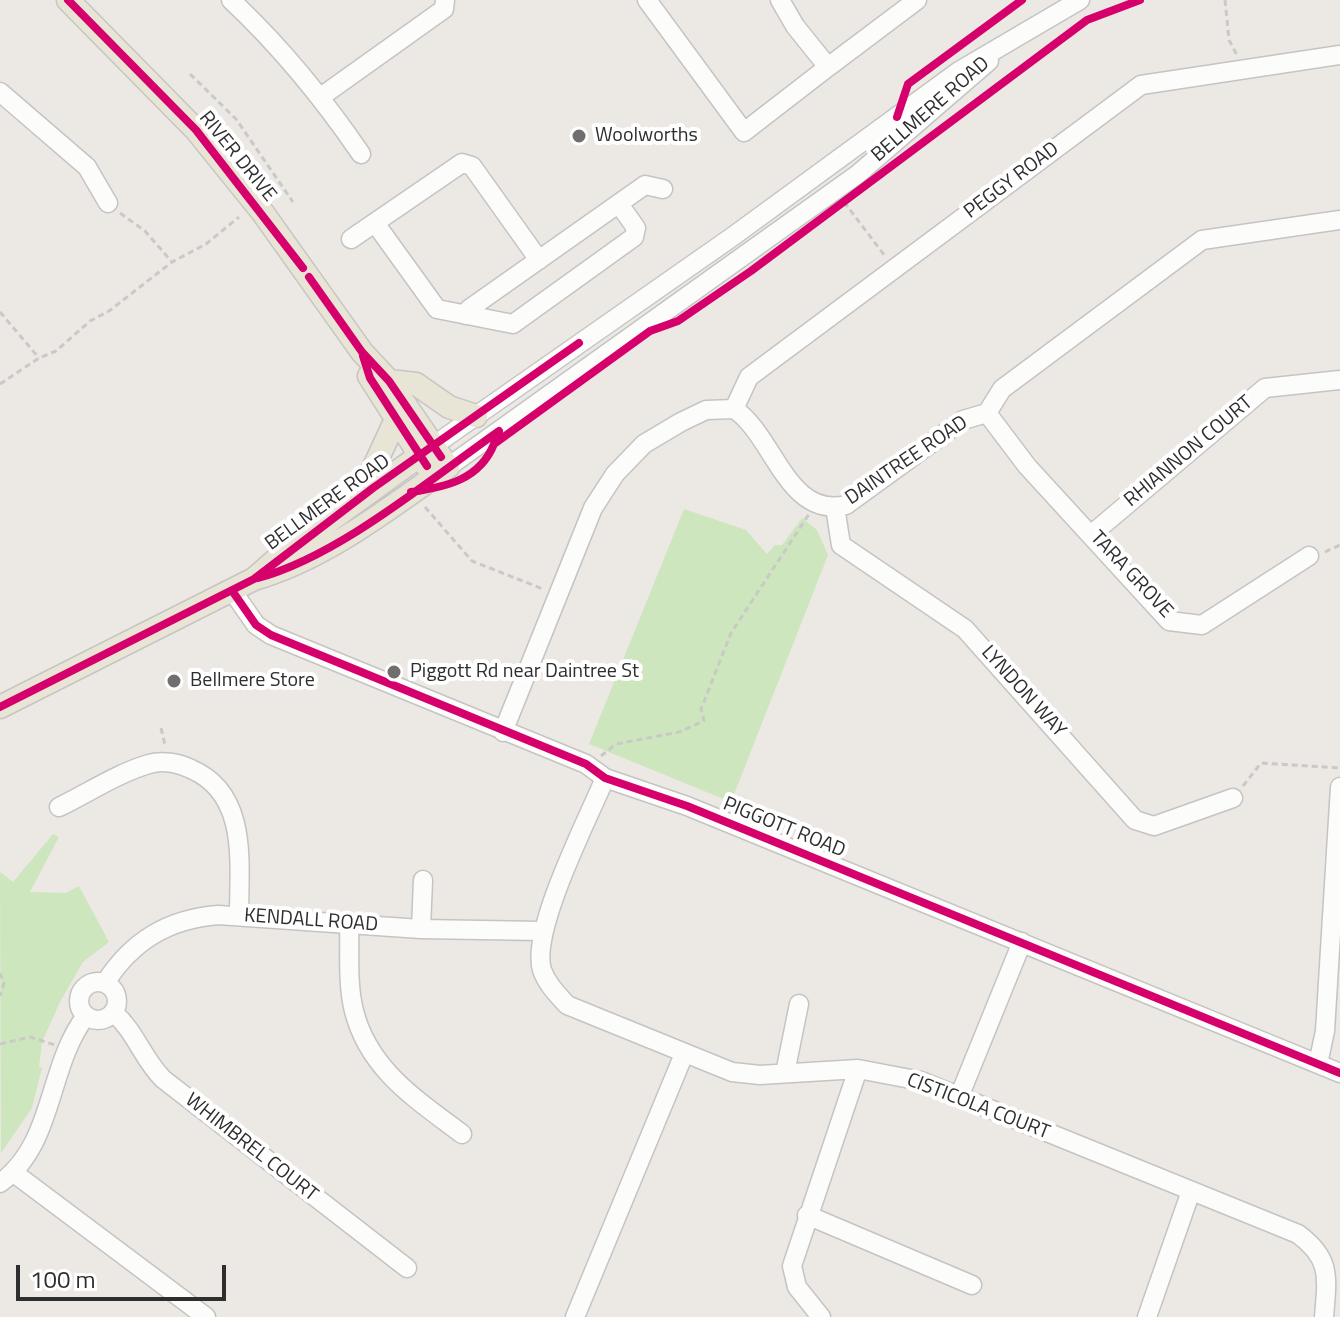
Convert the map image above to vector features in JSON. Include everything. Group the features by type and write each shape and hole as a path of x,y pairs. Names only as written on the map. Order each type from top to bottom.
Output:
{"main road":[{"name":"RIVER DRIVE","path":"68,0 196,130 263,213 362,352 389,381 441,472"},
{"name":"RIVER DRIVE","path":"362,352 370,378 396,419 427,450"},
{"path":"389,381 416,384 449,407 476,416"},
{"path":"373,488 373,469 396,419"},
{"name":"BELLMERE ROAD","path":"0,707 233,592 427,450"},
{"name":"BELLMERE ROAD","path":"254,579 287,570 380,515 441,472"}],"street":[{"path":"231,0 275,41 322,96 361,154"},
{"path":"322,96 444,9 445,0"},
{"path":"647,0 744,132 917,0"},
{"path":"780,0 795,26 828,67"},
{"name":"BELLMERE ROAD","path":"427,450 728,240 861,140 1011,39 1080,0"},
{"name":"BELLMERE ROAD","path":"441,472 858,174 969,81 1011,39"},
{"name":"PEGGY ROAD","path":"734,409 749,377 1141,85 1340,55"},
{"path":"0,92 87,167 108,203"},
{"path":"351,239 458,164 467,164 539,260"},
{"path":"466,315 645,185 663,189"},
{"path":"375,223 437,309 513,324 636,234 636,228 619,204"},
{"name":"DAINTREE ROAD","path":"813,503 835,507 846,505 963,420 987,413 1002,389 1202,240 1340,220"},
{"name":"RHIANNON COURT","path":"1092,534 1265,388 1340,380"},
{"path":"503,732 593,508 615,474 644,444 706,410 734,409 752,423 795,489 813,503"},
{"name":"TARA GROVE","path":"987,413 1027,466 1169,621 1202,625 1309,556"},
{"name":"LYNDON WAY","path":"835,507 841,545 965,629 1135,820 1154,826 1233,798"},
{"name":"PIGGOTT ROAD","path":"233,592 256,625 271,635 600,774 687,806 1340,1073"},
{"path":"59,807 150,763 178,763 207,776 229,801 239,839 239,916"},
{"name":"CISTICOLA COURT","path":"600,774 541,931 542,968 552,990 567,1005 732,1072 858,1069 921,1081 1298,1234 1317,1248 1327,1273 1324,1317"},
{"path":"1318,1064 1325,1031 1340,787"},
{"path":"421,929 423,880"},
{"name":"KENDALL ROAD","path":"105,983 129,952 161,929 196,917 239,916 421,929 541,931"},
{"path":"349,924 353,1008 366,1046 392,1080 462,1134"},
{"path":"959,1097 1022,942"},
{"path":"105,983 117,998 113,1012 100,1020 86,1016 79,1007 81,991 89,984 105,983"},
{"path":"785,1073 799,1004"},
{"name":"WHIMBREL COURT","path":"113,1012 130,1027 139,1052 163,1079 407,1268"},
{"path":"86,1016 65,1050 47,1117 7,1178 206,1317"},
{"path":"575,1317 684,1054"},
{"path":"821,1317 797,1287 792,1266 858,1069"},
{"path":"1147,1317 1191,1191"},
{"path":"807,1215 972,1285"}],"path":[{"path":"1225,0 1229,40 1237,51 1241,68"},
{"path":"190,74 236,119 293,202"},
{"path":"831,211 856,193"},
{"path":"844,202 887,258 882,262 889,272"},
{"path":"108,203 145,231 172,262"},
{"path":"0,384 39,358 56,351 69,337 172,262 206,244 239,217"},
{"path":"0,312 39,358"},
{"path":"600,774 606,750 616,744 679,732 704,721 701,709 731,633 806,520 813,503"},
{"path":"424,506 472,561 558,594"},
{"path":"161,728 165,749"},
{"path":"1233,798 1261,763 1340,768"},
{"path":"0,973 4,978 0,996"},
{"path":"0,1044 30,1037 65,1050"}],"green space":[{"path":"684,509 746,530 767,554 775,545 782,545 802,518 817,530 828,555 731,802 589,744"},
{"path":"53,834 59,837 30,892 66,893 79,886 109,942 83,962 60,1002 42,1042 39,1067 42,1068 32,1108 1,1153 0,872 13,882"}],"cycle path":[{"path":"68,0 196,130 303,268"},
{"path":"897,117 908,84 1022,0"},
{"path":"411,492 449,484 471,473 488,456 494,444 650,331 678,321 751,271 1087,20 1140,0"},
{"path":"309,277 362,352 389,381 441,457"},
{"path":"0,707 254,579 373,488 579,343"},
{"path":"363,356 370,378 427,466"},
{"path":"258,578 320,553 351,535 499,431"},
{"path":"233,592 256,625 271,635 586,764 605,778 687,806 1340,1073"}],"place":[{"name":"Woolworths","path":"579,136"},
{"name":"Piggott Rd near Daintree St","path":"394,672"},
{"name":"Bellmere Store","path":"174,681"}]}
